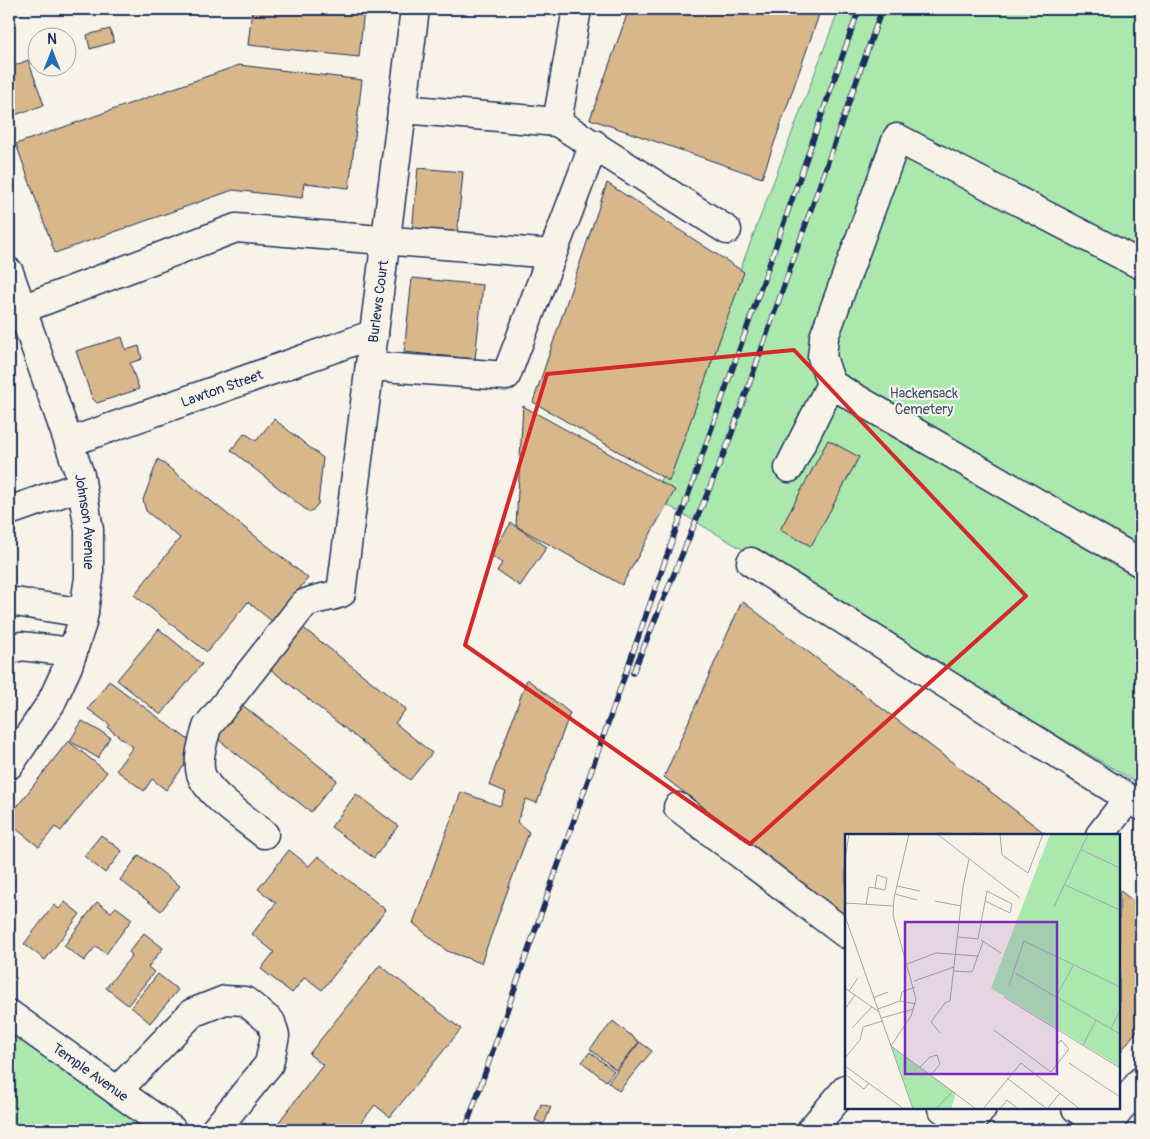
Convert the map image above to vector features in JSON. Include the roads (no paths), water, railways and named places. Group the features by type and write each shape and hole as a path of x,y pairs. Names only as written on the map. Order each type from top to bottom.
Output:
{"street":[{"name":"Burlews Court","path":"264,834 207,786 201,772 200,751 207,727 304,604 314,599 330,598 341,593 415,9"},
{"path":"556,122 577,9"},
{"path":"402,109 556,122 594,144 727,230"},
{"path":"1141,265 897,138 824,338 822,357 831,384 1141,563"},
{"path":"370,366 506,376 594,144"},
{"path":"22,309 236,228 552,254"},
{"name":"Johnson Avenue","path":"9,272 70,442 89,530 89,578 84,613 73,652 51,703 9,766"},
{"name":"Lawton Street","path":"70,442 374,334"},
{"path":"790,468 831,384"},
{"path":"9,511 81,486"},
{"path":"751,562 1135,802 1101,834"},
{"path":"9,601 84,613"},
{"path":"9,650 21,646 73,652"},
{"path":"678,807 845,933"},
{"path":"117,1091 192,1012 225,1000 245,1001 271,1022 275,1036 269,1064 215,1130"},
{"name":"Temple Avenue","path":"9,1014 172,1130"},
{"path":"1077,1109 1105,1129 1141,1082"},
{"path":"810,1130 845,1090"},
{"path":"944,1109 974,1122"}],"railway":[{"path":"465,1130 859,9"},
{"path":"633,673 729,441 882,9"}],"park label":[{"name":"Hackensack Cemetery","path":"924,402"}]}
